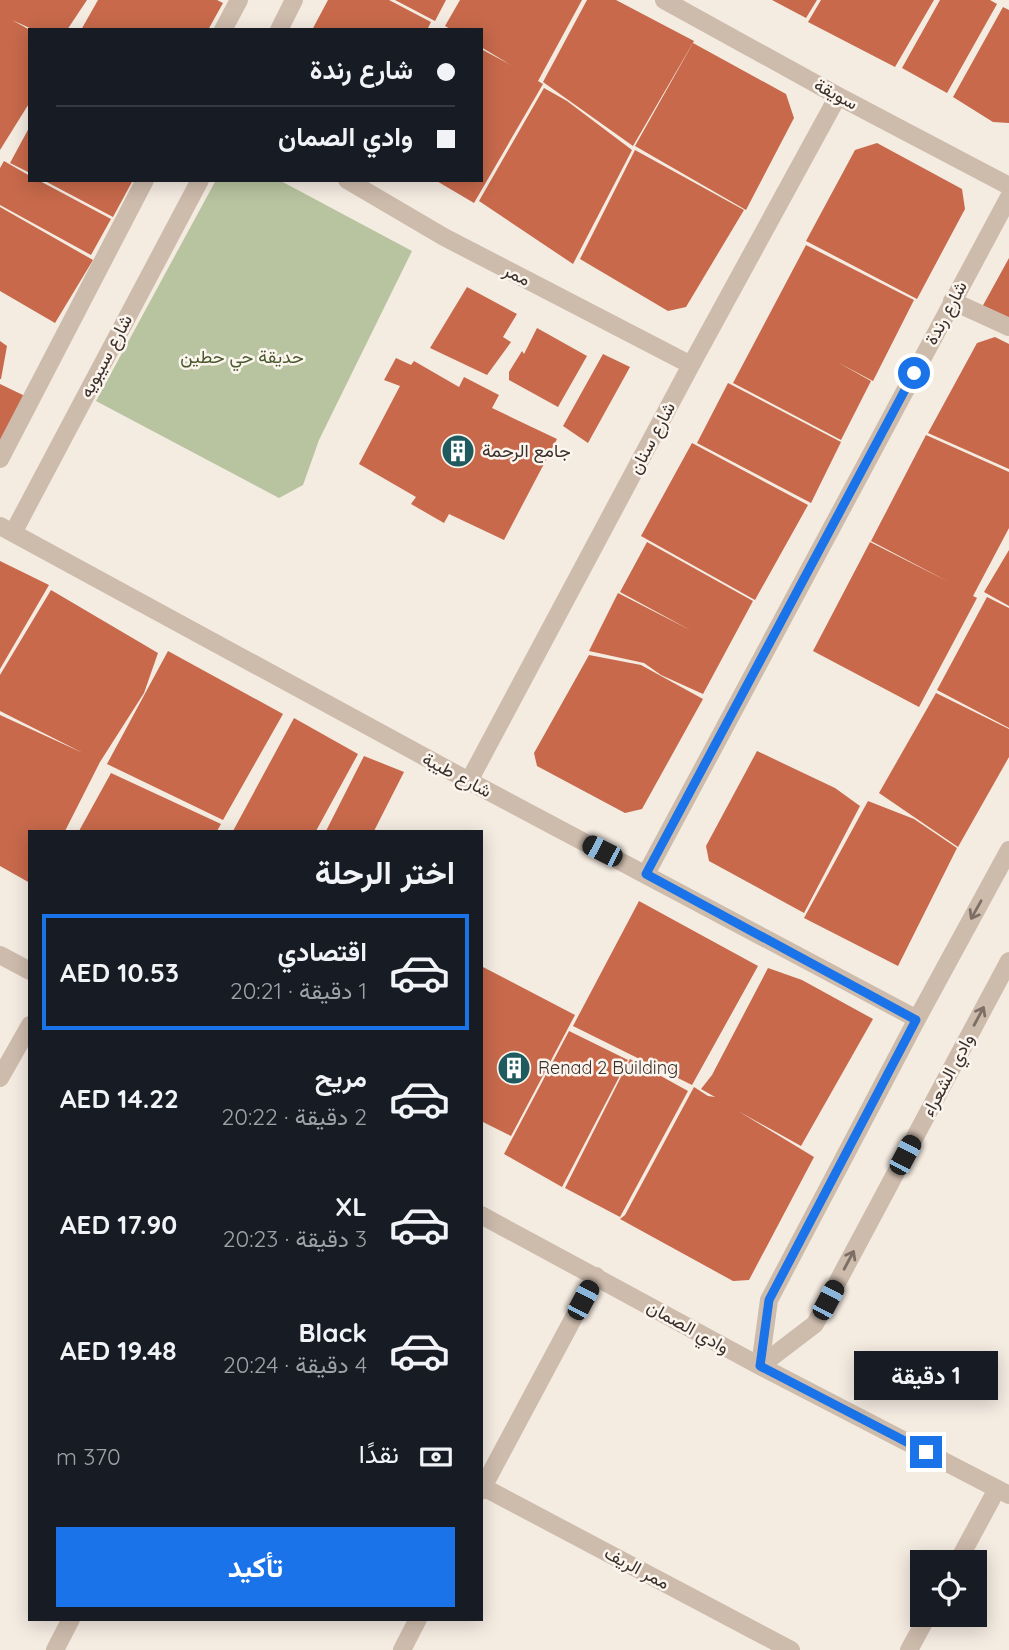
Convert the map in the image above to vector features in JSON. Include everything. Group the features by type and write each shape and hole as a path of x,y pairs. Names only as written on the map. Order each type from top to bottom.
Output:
{"street":[{"path":"224,28 239,0"},
{"path":"280,28 294,0"},
{"name":"سويقة","path":"664,0 1009,186"},
{"name":"شارع سنان","path":"468,781 838,96"},
{"path":"0,459 144,182"},
{"name":"شارع سيبويه","path":"6,529 199,182"},
{"name":"ممر","path":"349,182 443,237 691,365"},
{"name":"شارع رندة","path":"646,874 1009,197"},
{"path":"952,301 1009,327"},
{"name":"شارع طيبة","path":"6,529 468,781 916,1020"},
{"path":"760,1366 769,1300 1009,850"},
{"path":"0,955 28,970"},
{"name":"وادي الشعراء","path":"760,1366 815,1324 1009,961"},
{"path":"0,1078 28,1029"},
{"name":"وادي الصمان","path":"483,1215 760,1366 1003,1492"},
{"path":"483,1487 596,1276"},
{"name":"ممر الريف","path":"483,1490 791,1650"},
{"path":"965,1550 1003,1492"},
{"path":"55,1650 71,1621"},
{"path":"402,1650 417,1621"},
{"path":"909,1650 921,1627"}],"green space":[{"name":"حديقة حي حطين","path":"215,182 283,182 412,251 319,440 303,485 279,498 96,401"}],"building":[{"path":"0,0 87,0 68,28 30,28 12,20 28,29 28,105 0,150"},
{"path":"98,0 217,0 223,3 209,28 82,28"},
{"path":"328,0 389,0 431,22 428,28 313,28"},
{"path":"395,0 446,0 435,21"},
{"path":"460,0 582,0 538,81 543,84 474,203 438,182 483,182 483,50 511,65 483,48 483,28 445,26"},
{"path":"587,0 616,0 694,41 633,146 543,82"},
{"path":"772,0 817,0 806,18"},
{"path":"821,0 934,0 895,67 808,22"},
{"path":"940,0 990,0 997,4 947,93 902,68"},
{"path":"1003,7 1009,10 1009,123 993,122 953,97"},
{"path":"693,43 786,94 794,118 746,210 635,146"},
{"path":"544,88 567,101 632,150 573,264 479,201"},
{"path":"28,130 28,172 10,163"},
{"path":"877,143 962,189 965,209 917,299 806,241 855,150"},
{"path":"635,150 744,210 686,307 668,311 580,259"},
{"path":"4,161 28,175 28,182 42,182 111,219 91,255 0,205 0,168"},
{"path":"47,182 132,182 113,217"},
{"path":"0,207 93,260 55,323 0,291"},
{"path":"806,245 914,300 873,381 837,362 871,381 841,440 733,383"},
{"path":"1009,258 1009,322 981,309"},
{"path":"467,287 517,314 503,337 511,342 487,375 430,348"},
{"path":"537,328 587,356 558,407 509,380 509,372 522,351 524,354"},
{"path":"995,337 1009,344 1009,469 928,433 977,343"},
{"path":"0,341 7,346 1,379 0,379"},
{"path":"603,354 630,367 588,443 563,426"},
{"name":"جامع الرحمة","path":"396,358 411,365 414,361 459,387 464,377 499,395 492,408 557,439 504,540 449,514 444,523 411,504 416,497 359,464 400,386 384,380"},
{"path":"728,383 841,442 811,503 697,443"},
{"path":"0,384 27,397 0,444"},
{"path":"926,435 1009,472 1009,528 973,596 977,598 919,707 813,651 870,542 949,582 871,541"},
{"path":"692,443 808,505 755,600 641,536"},
{"path":"647,542 753,601 703,694 661,675 644,663 589,651 618,593 692,631 620,592"},
{"path":"1009,550 1009,606 984,592"},
{"path":"0,561 49,585 0,669"},
{"path":"51,590 158,653 144,693 100,762 66,830 28,830 28,882 0,866 0,715 83,753 0,711 0,675"},
{"path":"987,597 1009,608 1009,728 937,690"},
{"path":"168,651 283,714 223,820 107,764"},
{"path":"589,655 641,665 703,699 642,809 625,813 537,766 534,753"},
{"path":"936,693 1009,729 1009,757 958,847 879,793"},
{"path":"294,718 358,754 317,830 234,830"},
{"path":"757,751 835,788 860,806 804,913 709,861 706,846"},
{"path":"364,756 404,772 375,830 327,830"},
{"path":"111,773 221,824 218,830 80,830"},
{"path":"868,801 914,819 957,848 898,966 804,918"},
{"path":"639,901 758,966 692,1085 573,1026"},
{"name":"Renad 2 Building","path":"483,967 575,1015 511,1136 483,1122"},
{"path":"768,968 802,980 873,1019 801,1146 738,1111 814,1157 749,1280 733,1281 620,1219 625,1215 694,1087 708,1096 715,1097 701,1089 712,1075"},
{"path":"569,1031 628,1060 562,1187 504,1154"},
{"path":"630,1059 688,1091 620,1217 565,1188"}],"place":[{"name":"جامع الرحمة","path":"458,451"},
{"name":"Renad 2 Building","path":"514,1068"}],"route":[{"path":"914,373 646,874 916,1020 769,1300 760,1366 926,1452"}]}
